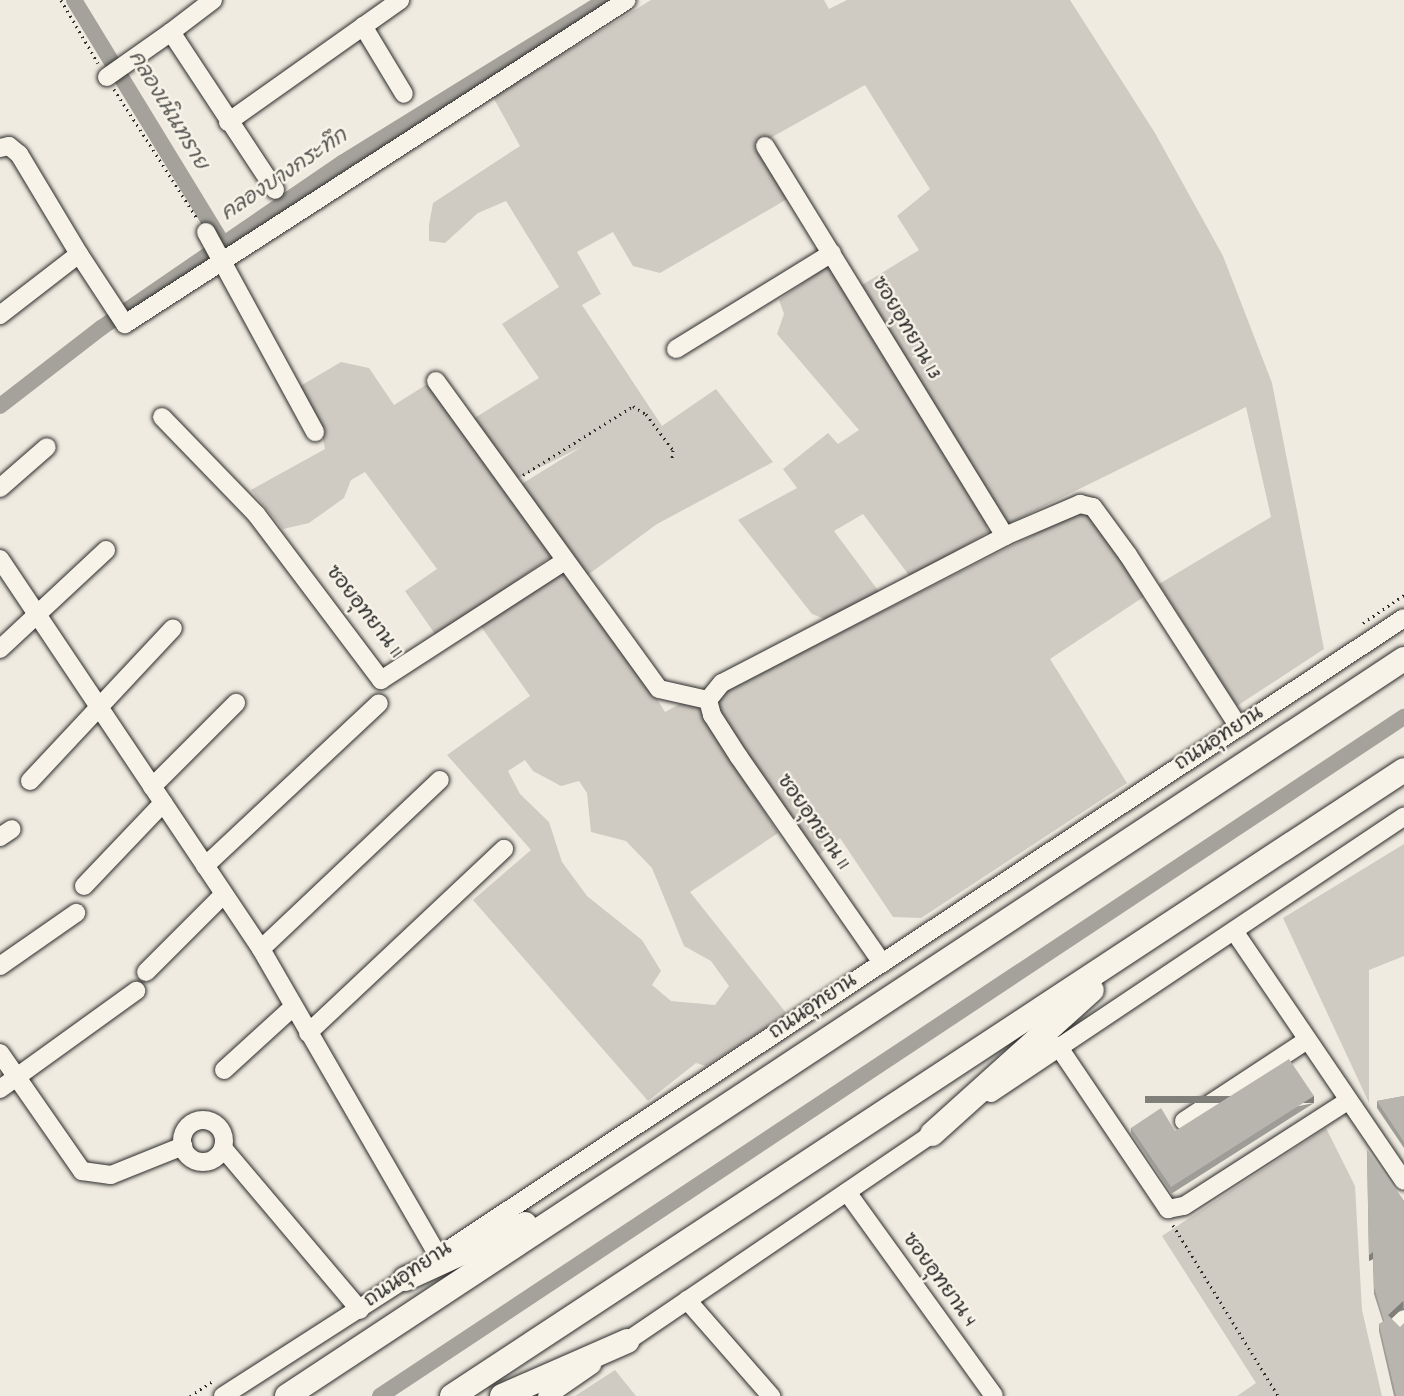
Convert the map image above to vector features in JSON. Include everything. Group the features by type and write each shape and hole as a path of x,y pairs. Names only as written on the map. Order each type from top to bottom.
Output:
{"main road":[{"path":"1281,740 1404,640"},
{"name":"ถนนอุทยาน","path":"287,1396 1404,659"},
{"path":"452,1396 1404,770"},
{"path":"933,1134 1184,915"},
{"path":"405,1279 624,1174"},
{"path":"502,1396 627,1341"}],"street":[{"path":"112,74 213,0"},
{"path":"228,122 400,0"},
{"path":"0,148 19,154 117,318 219,257 627,0"},
{"path":"363,26 404,94"},
{"path":"171,32 228,122 275,190"},
{"name":"ซอยอุทยาน 13","path":"765,146 1005,536"},
{"path":"206,232 315,432"},
{"path":"676,349 832,253"},
{"path":"0,315 78,254"},
{"path":"436,381 659,689 708,700 722,683 1005,536 1069,506 1093,507 1239,727"},
{"name":"ซอยอุทยาน 11","path":"162,417 256,514 381,680 565,561"},
{"path":"0,488 46,447"},
{"path":"0,649 106,550"},
{"path":"0,559 261,949 438,1256"},
{"name":"ถนนอุทยาน","path":"223,1396 360,1310 438,1256 1404,618"},
{"path":"30,781 173,628"},
{"name":"ซอยอุทยาน 11","path":"708,700 739,757 882,963"},
{"path":"152,787 236,703"},
{"path":"205,866 379,703"},
{"path":"261,949 440,780"},
{"path":"84,886 164,803"},
{"path":"547,1396 933,1134 1058,1046 1404,817"},
{"path":"308,1033 504,849"},
{"path":"146,972 224,894"},
{"path":"0,966 76,913"},
{"path":"1234,931 1346,1102 1403,1178"},
{"path":"0,1089 136,990"},
{"path":"224,1070 294,1007"},
{"path":"1184,1121 1306,1041"},
{"path":"1058,1046 1168,1209 1184,1206 1346,1102"},
{"path":"0,1053 82,1171 111,1175 183,1146"},
{"path":"183,1146 189,1125 206,1120 221,1130 223,1148 360,1310"},
{"path":"183,1146 200,1162 210,1161 223,1148"},
{"name":"ซอยอุทยาน 4","path":"847,1192 994,1396"},
{"path":"687,1300 771,1396"}],"path":[{"path":"61,0 112,74 206,232"},
{"path":"509,483 633,406 646,414 673,450 672,459"},
{"path":"1168,1209 1174,1230 1278,1396"}],"shaded area":[{"path":"651,0 824,0 829,9 847,0 1070,0 1155,133 1223,256 1272,383 1324,649 1237,706 1159,584 1271,517 1246,407 1006,525 862,285 919,250 897,216 930,189 865,85 765,141 794,195 660,273 633,266 613,232 577,252 601,294 582,305 662,426 716,389 773,462 657,524 585,577 520,485 583,446 515,480 473,419 539,378 502,324 559,287 506,201 478,213 445,243 429,241 429,225 433,203 520,146 493,97"},
{"path":"831,263 984,515 988,532 911,578 863,514 834,531 880,593 827,620 812,614 738,520 797,488 783,469 828,433 838,444 859,430 777,334 784,314 779,300"},
{"path":"341,362 369,368 394,405 429,383 554,554 437,637 405,591 437,569 365,472 351,480 344,498 309,523 283,529 251,490 325,449 321,430 297,388"},
{"path":"1077,513 1092,516 1145,596 1050,659 1127,783 921,918 893,917 840,838 815,858 715,705 719,694"},
{"path":"564,572 611,639 621,641 665,712 685,701 695,703 778,833 690,892 787,1014 706,1066 696,1063 648,1101 473,900 531,850 447,755 530,696 480,625","holes":["525,760 533,771 561,786 579,781 587,793 591,832 626,841 652,868 684,946 711,961 729,986 715,1005 671,1001 652,985 661,971 642,940 587,896 562,862 549,822 520,794 508,771"]},
{"path":"1404,844 1404,956 1369,970 1369,1103 1283,918"},
{"path":"1326,1128 1355,1186 1362,1310 1382,1396 1237,1396 1256,1383 1162,1236"},
{"path":"615,1370 636,1396 575,1396"}],"building":[{"path":"1289,1059 1314,1096 1171,1187 1131,1128 1161,1108 1175,1131"},
{"path":"1404,1096 1404,1142 1377,1101"},
{"path":"1367,1150 1404,1201 1404,1302 1388,1315 1400,1327 1404,1323 1404,1396 1396,1396 1379,1324 1384,1321 1374,1287 1373,1252 1369,1255"}],"waterway":[{"name":"คลองเนินทราย","path":"74,0 222,242"},
{"name":"คลองบางกระทึก","path":"0,406 101,328 342,163 606,0"},
{"path":"380,1396 1404,717"}]}
